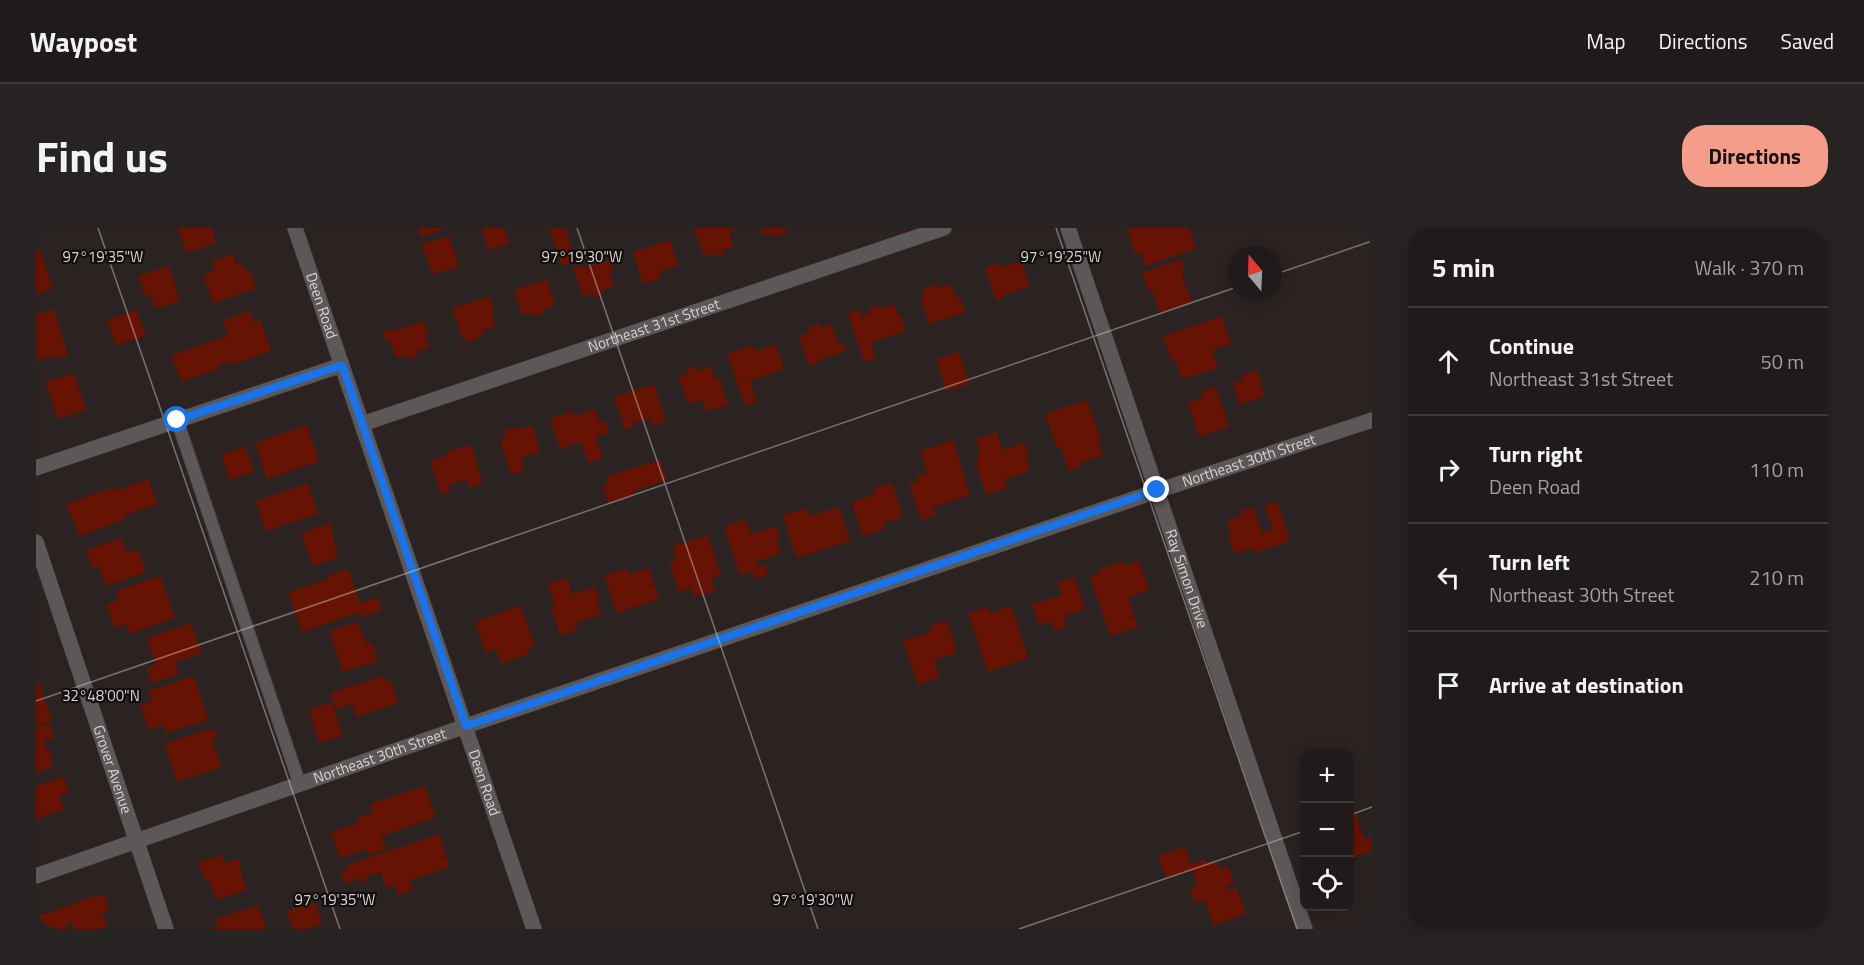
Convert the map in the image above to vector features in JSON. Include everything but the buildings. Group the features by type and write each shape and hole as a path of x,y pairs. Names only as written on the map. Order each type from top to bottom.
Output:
{"street":[{"name":"Deen Road","path":"296,228 534,929"},
{"name":"Northeast 31st Street","path":"362,424 944,228"},
{"name":"Ray Simon Drive","path":"1068,228 1305,929"},
{"path":"36,468 342,365"},
{"name":"Northeast 30th Street","path":"36,876 466,726 1157,490 1372,420"},
{"name":"Grover Avenue","path":"36,542 166,929"}],"lane":[{"path":"177,420 300,785"}],"route":[{"path":"177,420 342,365 466,726 1157,490"}]}
